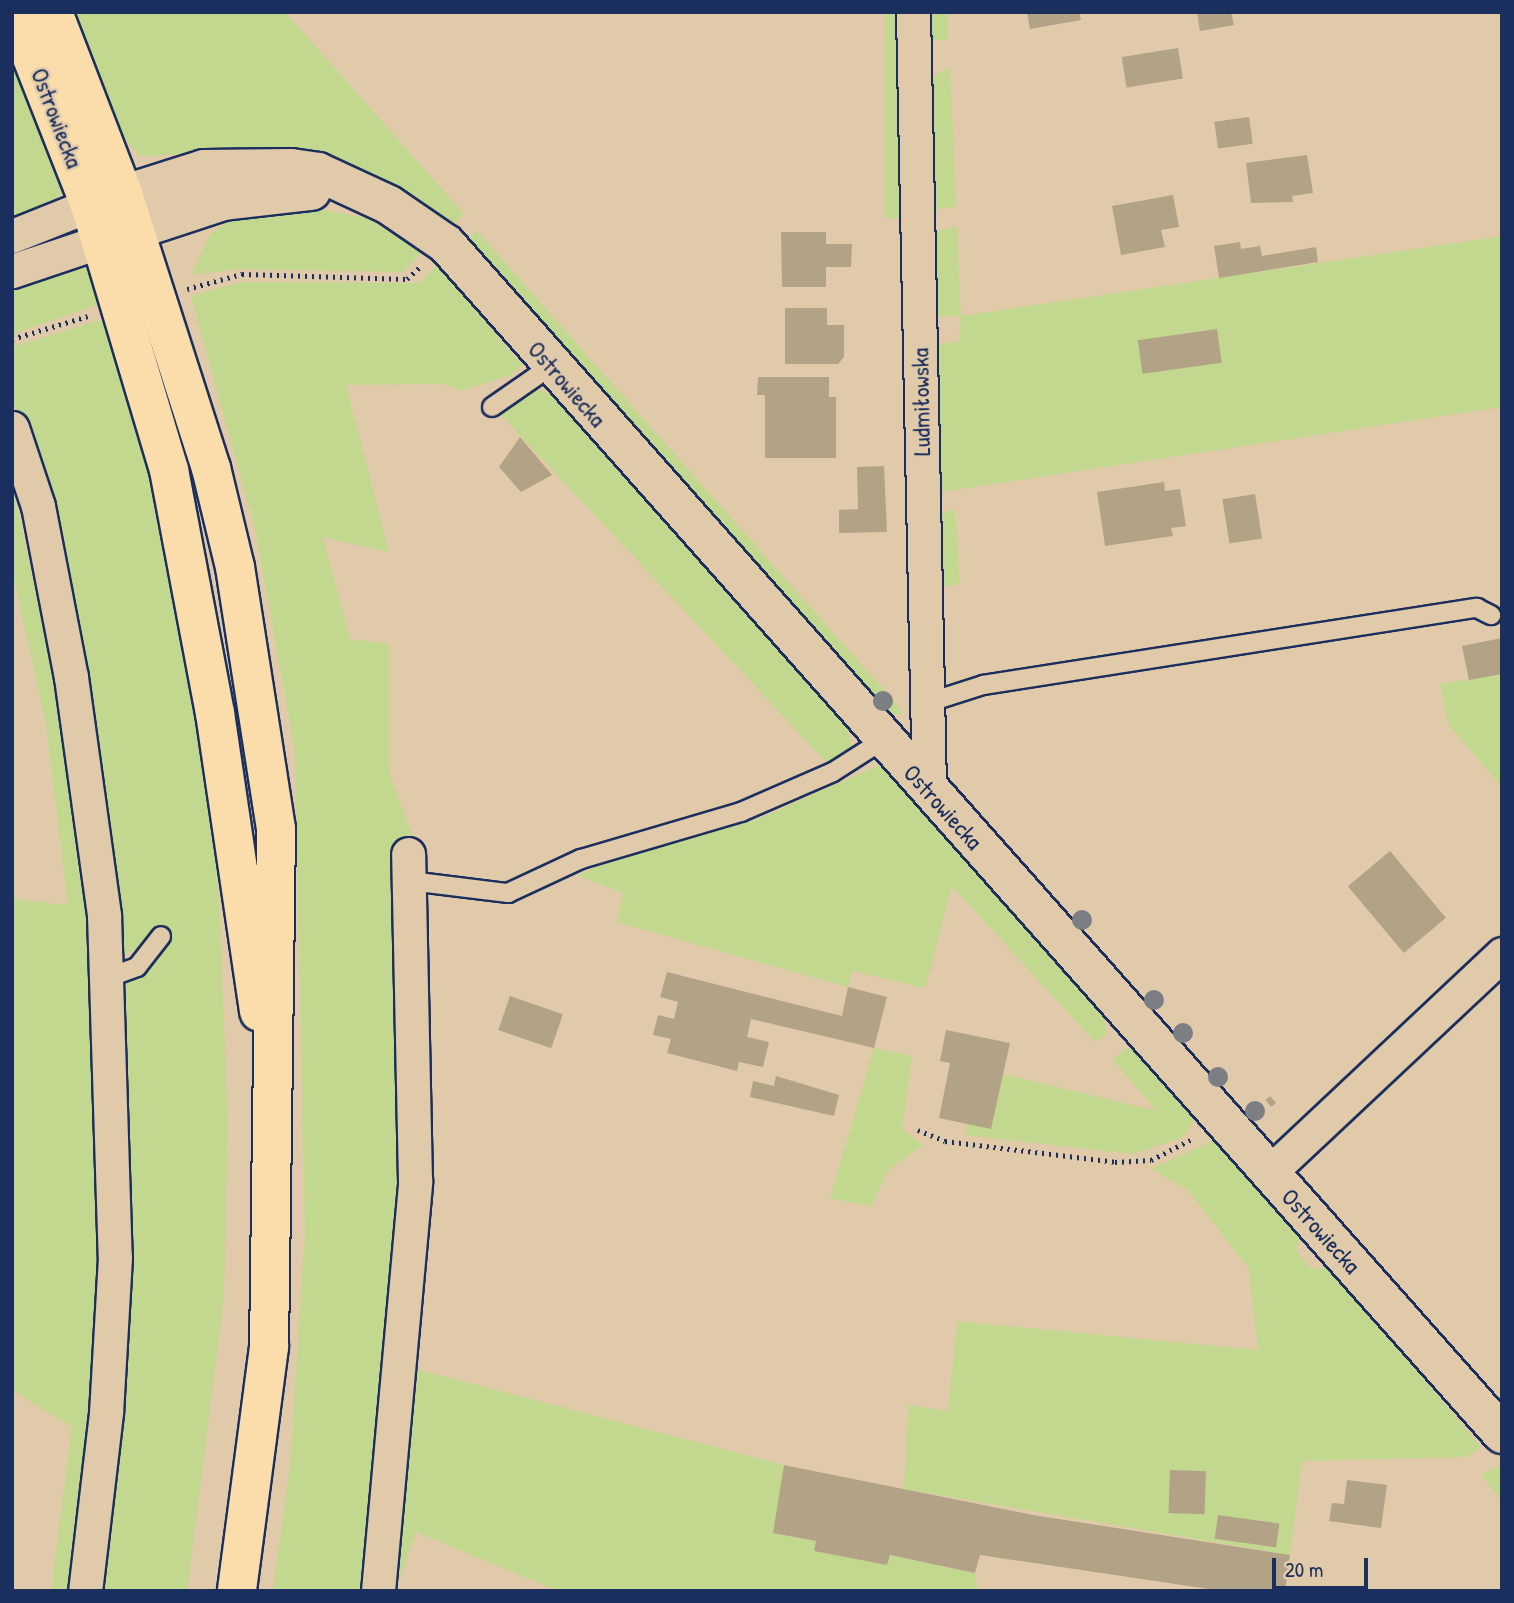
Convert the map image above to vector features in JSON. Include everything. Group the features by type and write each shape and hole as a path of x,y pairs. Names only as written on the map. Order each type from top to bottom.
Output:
{"main road":[{"name":"Ostrowiecka","path":"14,12 106,198"},
{"name":"Ostrowiecka","path":"53,12 118,235 235,568 276,829 269,1347 237,1591"}],"street":[{"name":"Ludmiłowska","path":"913,12 929,791"},
{"name":"Ostrowiecka","path":"106,198 204,169 291,168 318,172 372,197 446,244 551,366 1502,1434"},
{"path":"12,271 118,235 260,194 372,197"},
{"path":"12,236 106,198"},
{"path":"12,428 38,506 71,677 107,978 115,1257 106,1413 85,1591"},
{"path":"378,1591 415,1181 409,867"},
{"path":"1269,1173 1502,954"}],"lane":[{"path":"492,407 551,366"},
{"path":"927,702 983,685 1478,608 1491,615"},
{"path":"409,867 508,893 581,859 741,812 833,772 883,740"},
{"path":"107,978 136,967 161,936"}],"path":[{"path":"12,339 242,274 407,279 446,244"},
{"path":"918,1130 944,1141 1136,1162 1170,1153 1220,1118"}],"green space":[{"path":"73,12 285,12 464,214 449,227 396,187 348,164 294,151 140,156 123,137"},
{"path":"885,12 903,12 903,218 885,218"},
{"path":"925,12 948,12 948,40 925,40"},
{"path":"12,36 68,183 52,205 12,224"},
{"path":"950,67 956,206 926,212 926,80"},
{"path":"297,205 368,218 422,252 403,272 240,269 191,275 210,234 234,218"},
{"path":"957,226 961,316 1502,236 1502,407 934,493 933,344 959,342 960,316 929,317 928,234"},
{"path":"477,231 903,714 889,714 464,242"},
{"path":"79,264 91,269 109,301 12,334 12,281"},
{"path":"437,265 522,365 511,375 460,391 444,384 346,385 389,552 323,537 350,639 389,644 389,771 419,856 401,1237 367,1591 273,1591 290,1466 305,1232 295,751 256,533 191,296 240,282 419,283"},
{"path":"96,321 107,321 146,449 210,787 219,897 228,1125 224,1295 187,1591 97,1591 120,984 160,956 169,938 149,933 145,944 118,958 44,510 12,396 12,347"},
{"path":"531,388 552,394 848,729 852,749 827,763 498,412"},
{"path":"12,484 57,688 86,879 101,1115 97,1343 72,1591 51,1591 72,1427 12,1390 12,899 68,905 46,724 12,570"},
{"path":"955,509 960,584 935,588 935,515"},
{"path":"1502,674 1502,787 1448,724 1440,684"},
{"path":"882,764 1103,1014 1107,1034 1095,1042 952,886 925,988 852,971 848,987 616,922 623,893 578,876 607,861 753,821"},
{"path":"874,1048 912,1056 902,1129 923,1145 888,1170 871,1207 830,1198"},
{"path":"1127,1048 1134,1048 1196,1118 1183,1137 1133,1154 965,1135 967,1124 991,1129 1003,1074 1157,1111 1112,1059"},
{"path":"1214,1140 1300,1236 1296,1251 1311,1269 1329,1267 1481,1447 1466,1457 1302,1461 1290,1555 904,1489 908,1405 948,1411 957,1321 1258,1350 1249,1269 1188,1190 1151,1169"},
{"path":"408,1367 784,1465 773,1533 816,1541 815,1551 887,1565 890,1555 975,1573 978,1591 558,1591 416,1532 395,1591 385,1591"},
{"path":"1495,1467 1502,1468 1502,1501 1481,1475"}],"building":[{"path":"1027,12 1079,12 1081,20 1030,29"},
{"path":"1197,12 1231,12 1234,25 1200,31"},
{"path":"1178,48 1183,79 1127,88 1122,57"},
{"path":"1249,117 1253,144 1218,149 1214,122"},
{"path":"1307,155 1313,193 1292,196 1293,202 1251,203 1246,163"},
{"path":"1173,195 1179,227 1161,230 1165,247 1121,255 1112,206"},
{"path":"781,232 826,232 826,244 852,244 851,267 826,267 826,287 782,287"},
{"path":"1240,242 1241,249 1260,246 1262,256 1316,247 1318,262 1219,278 1214,246"},
{"path":"785,308 827,308 827,325 844,325 844,357 838,364 785,364"},
{"path":"1217,329 1222,363 1143,374 1138,340"},
{"path":"758,377 829,377 829,397 836,397 836,458 765,458 765,395 757,395"},
{"path":"520,437 552,475 521,492 499,467"},
{"path":"884,466 887,532 839,533 839,510 858,509 857,467"},
{"path":"1164,482 1165,491 1180,489 1186,526 1171,528 1173,536 1105,546 1097,492"},
{"path":"1255,494 1262,538 1229,544 1222,499"},
{"path":"1502,638 1502,674 1469,680 1462,646"},
{"path":"1390,851 1446,918 1404,953 1348,886"},
{"path":"667,972 842,1016 848,987 887,997 874,1048 751,1019 747,1037 769,1042 763,1067 739,1062 737,1071 667,1053 671,1039 653,1035 658,1015 674,1019 678,1002 660,997"},
{"path":"510,996 563,1014 551,1048 498,1030"},
{"path":"946,1030 1010,1043 991,1129 939,1118 950,1063 940,1061"},
{"path":"776,1076 839,1095 834,1116 750,1097 753,1081 774,1086"},
{"path":"1270,1096 1276,1103 1271,1107 1265,1100"},
{"path":"784,1465 1033,1515 1290,1555 1285,1591 1222,1591 980,1555 975,1573 890,1555 887,1565 814,1551 816,1541 773,1533"},
{"path":"1170,1470 1206,1471 1204,1514 1168,1513"},
{"path":"1347,1480 1387,1485 1381,1528 1329,1521 1332,1503 1344,1504"},
{"path":"1218,1515 1279,1524 1276,1547 1215,1539"}]}
